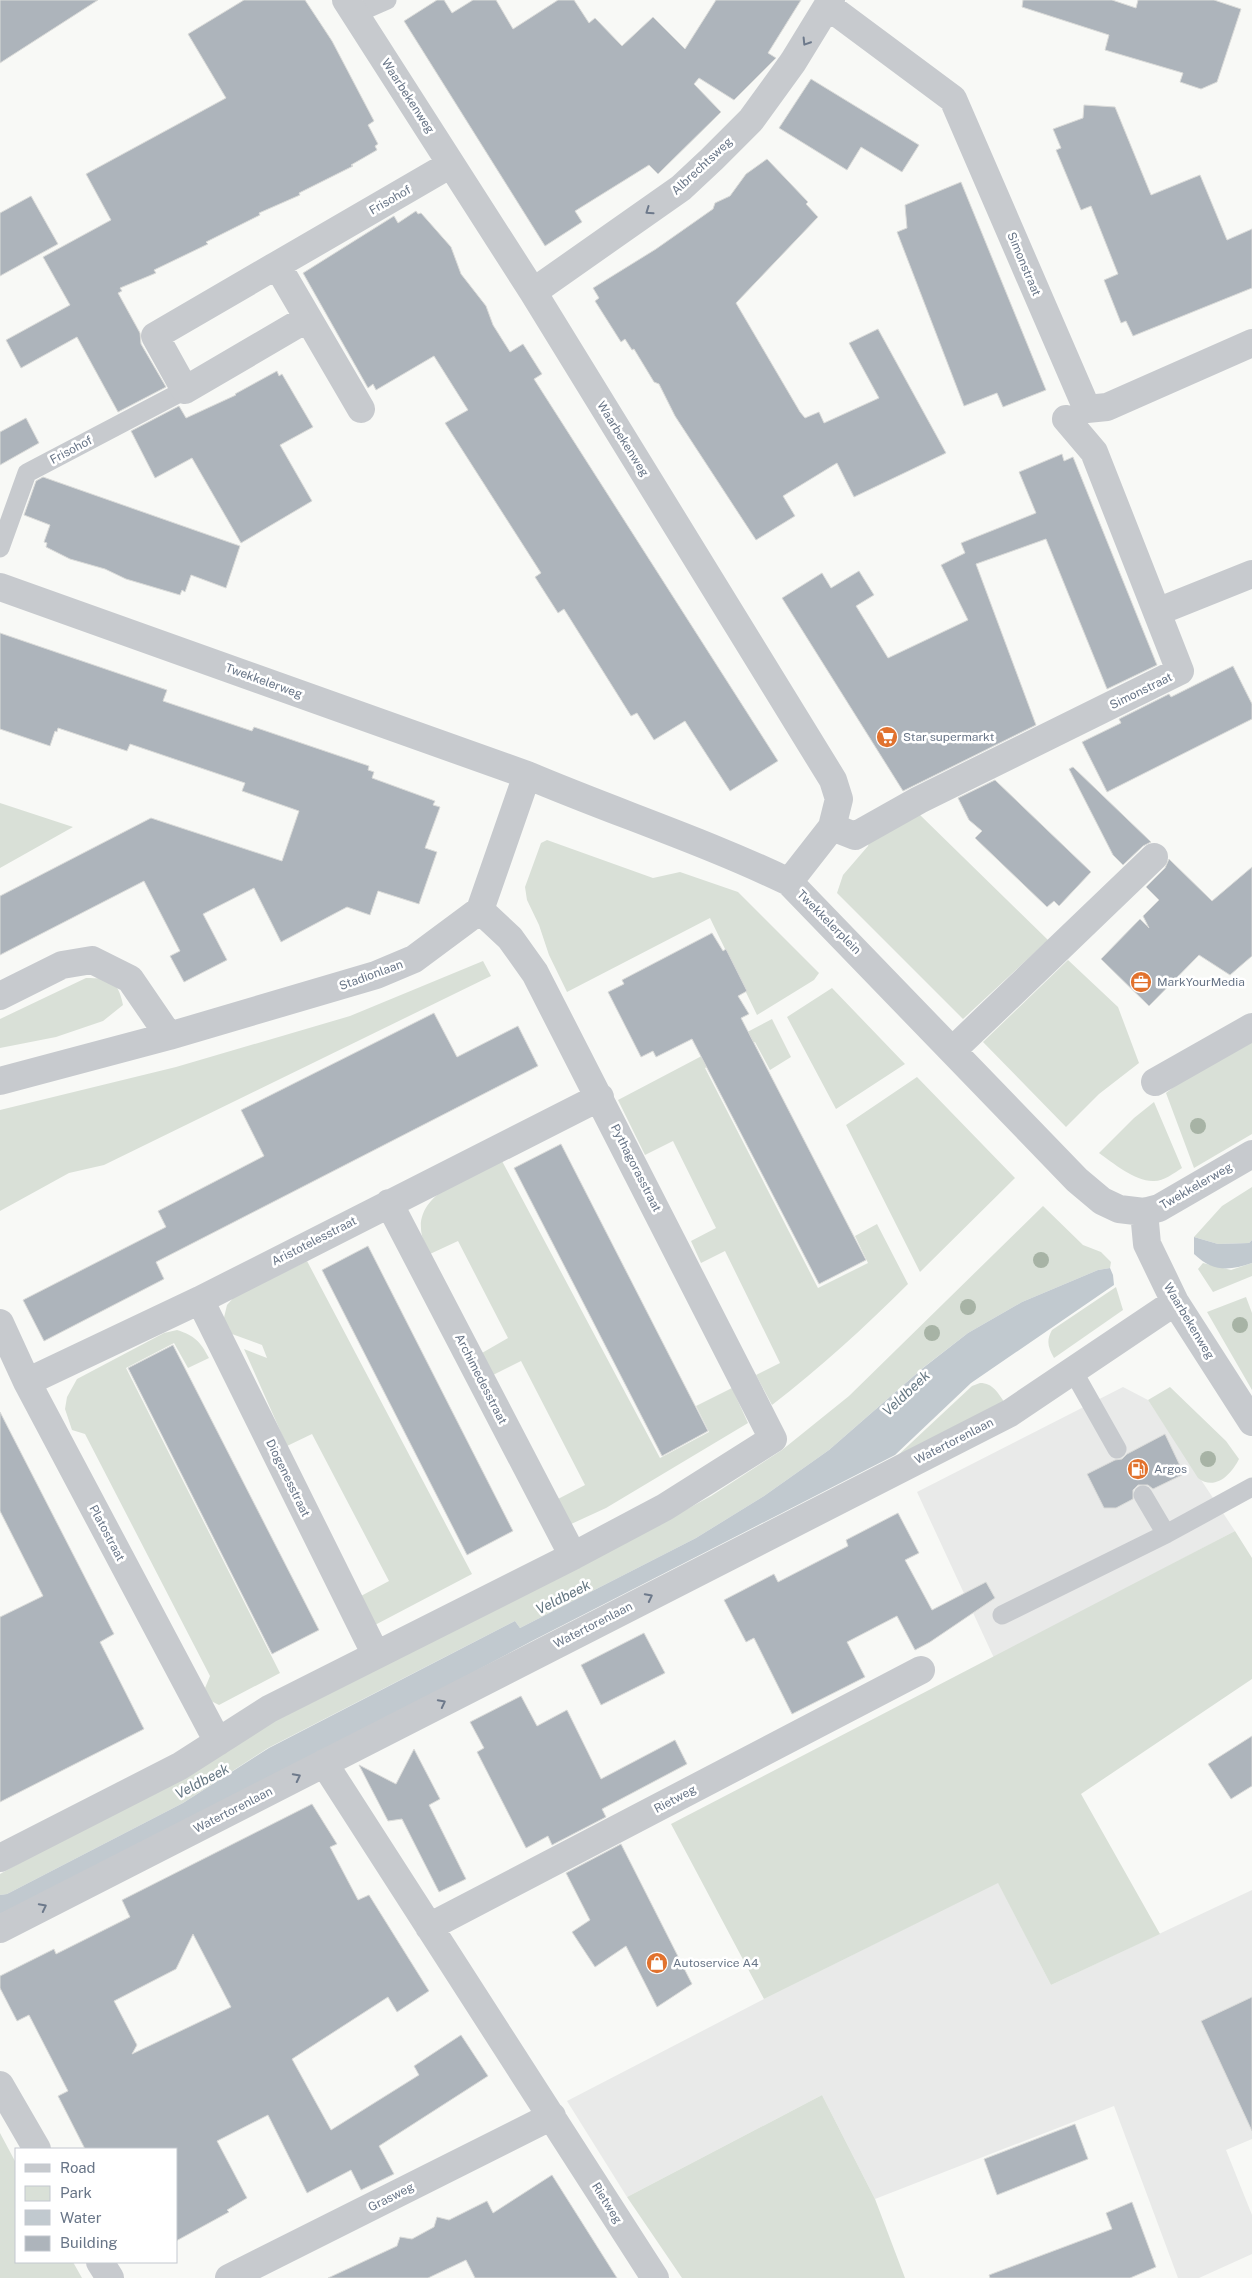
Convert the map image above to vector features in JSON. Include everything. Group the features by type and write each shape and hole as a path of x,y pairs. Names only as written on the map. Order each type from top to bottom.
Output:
{"street":[{"name":"Albrechtsweg","path":"533,292 681,188 712,159 751,120 793,62 830,3"},
{"name":"Simonstraat","path":"830,3 953,99 1087,409 1107,406 1252,343"},
{"name":"Waarbekenweg","path":"351,7 533,292 833,780 839,799 832,828 789,882"},
{"name":"Frisohof","path":"308,318 185,390 155,336 451,164"},
{"path":"277,266 361,409"},
{"name":"Simonstraat","path":"832,828 855,836 920,800 1180,671 1094,452 1066,419"},
{"path":"1157,612 1252,574"},
{"name":"Twekkelerweg","path":"0,587 527,775"},
{"path":"480,910 527,775"},
{"name":"Twekkelerplein","path":"527,775 601,806 750,863 789,882 1064,1166"},
{"path":"953,1050 1154,857"},
{"name":"Stadionlaan","path":"0,1081 169,1036 376,975 414,959 480,910"},
{"name":"Pythagorasstraat","path":"480,910 510,938 536,973 773,1439 665,1506 572,1556"},
{"path":"0,996 62,965 92,960 130,979 169,1036"},
{"path":"1155,1082 1252,1027"},
{"name":"Aristotelesstraat","path":"27,1382 200,1300 388,1202 600,1097"},
{"name":"Twekkelerweg","path":"1064,1166 1089,1192 1102,1201 1118,1209 1144,1212 1159,1208 1252,1154"},
{"name":"Archimedesstraat","path":"388,1202 572,1556"},
{"name":"Waarbekenweg","path":"1144,1212 1147,1244 1175,1302 1252,1422"},
{"name":"Diogenesstraat","path":"200,1300 376,1656"},
{"name":"Watertorenlaan","path":"0,1929 1010,1413 1175,1302"},
{"name":"Platostraat","path":"0,1323 27,1382 218,1742"},
{"path":"0,1858 180,1766 268,1709 572,1556"},
{"name":"Rietweg","path":"429,1927 922,1670"},
{"name":"Rietweg","path":"324,1763 552,2116 654,2278"},
{"path":"4,2104 36,2148"},
{"name":"Grasweg","path":"229,2278 552,2116"},
{"path":"101,2263 110,2278"}],"lane":[{"path":"351,7 388,0"},
{"name":"Frisohof","path":"0,548 28,473 185,390"},
{"path":"1073,1371 1117,1449"},
{"path":"1002,1615 1166,1534 1252,1487"},
{"path":"1143,1495 1166,1534"}],"shaded area":[{"path":"1123,1387 1148,1400 1235,1531 994,1658 917,1492"},
{"path":"998,1882 1051,1985 1252,1890 1252,2139 1226,2150 1252,2215 1252,2254 1199,2278 1178,2278 1114,2106 875,2199 822,2095 627,2197 567,2101 764,1999"}],"green space":[{"path":"0,803 73,827 0,868"},
{"path":"918,813 1048,940 963,1019 837,893 843,875 868,846 870,837"},
{"path":"547,840 653,878 680,872 738,892 819,973 814,980 757,1015 710,918 567,992 549,955 539,925 527,900 525,887 541,843"},
{"path":"1068,960 1118,1007 1139,1063 1099,1094 1066,1127 983,1042"},
{"path":"483,961 491,976 104,1165 69,1173 0,1211 0,1110 176,1067 350,1016"},
{"path":"86,978 112,982 118,990 123,1005 103,1021 56,1037 0,1048 0,1019"},
{"path":"832,988 905,1064 836,1109 787,1017"},
{"path":"772,1019 791,1057 770,1070 755,1042 705,1068 818,1288 868,1263 855,1236 877,1224 908,1284 842,1347 772,1405 756,1375 780,1363 725,1251 701,1263 691,1241 716,1228 673,1141 645,1155 618,1100"},
{"path":"1252,1042 1252,1134 1194,1168 1166,1093 1180,1082"},
{"path":"917,1077 1015,1178 920,1272 846,1125"},
{"path":"1154,1102 1182,1168 1158,1181 1132,1175 1099,1153 1134,1118"},
{"path":"502,1161 660,1458 709,1432 696,1406 732,1388 748,1423 606,1508 569,1525 556,1500 585,1485 521,1361 493,1375 482,1353 508,1338 458,1241 430,1254 422,1236 421,1221 426,1208 435,1197 461,1180"},
{"path":"1252,1187 1252,1240 1249,1243 1218,1244 1194,1237 1222,1206"},
{"path":"1043,1206 1083,1245 1101,1252 1111,1262 1110,1268 1098,1270 1022,1302 968,1333 924,1367 829,1450 764,1496 696,1538 520,1628 515,1621 268,1748 183,1803 7,1894 0,1895 0,1874 273,1721 623,1544 711,1496 782,1450 849,1396"},
{"path":"307,1261 472,1574 375,1625 361,1596 389,1581 312,1434 287,1446 244,1349 267,1358 262,1345 221,1330 227,1305 235,1296"},
{"path":"1203,1263 1231,1270 1252,1263 1252,1276 1213,1292 1198,1269"},
{"path":"1116,1287 1123,1310 1054,1358 1048,1344 1052,1330"},
{"path":"1246,1297 1252,1313 1252,1390 1207,1312"},
{"path":"177,1330 196,1340 203,1347 209,1358 188,1368 174,1343 126,1368 280,1673 219,1705 209,1700 205,1688 210,1676 85,1434 72,1430 65,1409 67,1397 77,1379 164,1333"},
{"path":"985,1383 992,1387 1005,1403 896,1457 972,1386"},
{"path":"1170,1387 1226,1441 1239,1459 1232,1471 1222,1479 1210,1483 1198,1478 1148,1400"},
{"path":"1235,1531 1252,1558 1252,1679 1081,1794 1160,1934 1051,1985 998,1883 764,1999 671,1824"},
{"path":"822,2095 875,2199 905,2278 682,2278 627,2197"},
{"path":"0,2133 15,2161 15,2263 74,2263 82,2278 0,2278"}],"water":[{"path":"1194,1237 1218,1244 1249,1243 1252,1240 1252,1263 1229,1268 1215,1267 1208,1264 1194,1254"},
{"name":"Veldbeek","path":"1110,1268 1114,1285 971,1383 895,1455 530,1642 361,1732 0,1914 0,1895 7,1894 183,1803 269,1748 515,1621 520,1628 696,1538 764,1496 829,1450 923,1368 968,1333 1022,1302 1098,1270"}],"building":[{"path":"0,0 98,0 0,63"},
{"path":"244,0 305,0 332,41 374,121 368,125 378,144 375,146 377,150 351,165 353,166 299,193 300,195 259,213 260,215 206,242 208,244 154,270 156,273 120,288 122,291 118,293 140,333 141,344 166,387 118,412 77,337 21,368 6,340 70,305 43,257 111,220 86,174 226,98 188,34"},
{"path":"437,0 444,0 452,13 473,0 496,0 513,29 558,0 574,0 589,23 595,18 622,46 653,17 685,49 716,0 801,0 768,53 776,58 734,100 699,78 694,84 721,112 658,174 649,165 575,211 582,222 545,246 404,21"},
{"path":"1023,0 1112,0 1136,8 1138,0 1214,0 1241,9 1217,82 1201,89 1180,82 1183,73 1105,50 1109,35 1022,7"},
{"path":"811,79 919,145 902,172 861,147 847,170 779,128"},
{"path":"1084,105 1115,107 1151,195 1200,175 1227,240 1252,229 1252,288 1133,336 1126,321 1121,323 1104,280 1118,274 1091,206 1081,210 1056,150 1061,148 1053,129 1083,118"},
{"path":"767,159 808,202 806,204 818,217 736,303 800,412 805,418 819,412 824,423 879,398 849,343 878,329 946,453 854,497 837,463 783,496 795,516 756,540 675,416 659,384 654,382 634,349 632,350 625,339 621,342 595,301 599,298 593,288 656,249 713,209 715,203 730,196 746,174"},
{"path":"961,182 1046,390 1003,407 997,393 964,406 897,232 907,228 905,205"},
{"path":"31,196 58,244 0,276 0,213"},
{"path":"416,211 418,214 421,213 451,247 461,274 486,306 493,325 510,352 523,344 542,374 534,379 778,761 730,791 685,721 654,740 637,713 631,716 564,609 558,613 535,577 541,573 445,423 468,410 434,356 376,390 373,384 368,388 303,273 394,216 398,223"},
{"path":"277,371 279,376 282,374 313,427 280,445 312,501 241,543 192,458 155,478 131,431 179,406 186,418 236,395"},
{"path":"26,418 39,443 0,465 0,432"},
{"path":"1062,454 1064,461 1073,457 1157,665 1107,689 1046,539 976,564 1036,725 903,791 782,598 822,573 831,588 859,571 874,595 856,606 888,658 968,620 941,565 965,553 961,543 1036,513 1019,472"},
{"path":"43,477 240,546 226,588 191,575 185,592 182,590 180,595 126,579 105,569 70,559 46,547 47,543 44,542 50,525 24,515 36,481"},
{"path":"0,633 167,690 163,701 252,731 254,727 369,766 368,770 374,772 372,778 435,801 433,805 440,807 425,848 437,852 419,904 378,891 370,915 347,907 281,942 254,888 203,914 227,960 184,982 170,956 180,951 144,881 0,955 0,896 151,818 282,861 299,811 242,791 245,783 130,744 127,751 58,728 57,732 55,731 50,746 0,729"},
{"path":"1233,666 1252,704 1252,719 1107,792 1082,742 1121,723 1119,719 1169,694 1171,697"},
{"path":"1073,767 1151,842 1143,846 1123,865 1113,855 1069,769"},
{"path":"995,780 1091,872 1059,906 1054,901 1047,907 975,838 982,831 969,820 958,798"},
{"path":"1169,859 1212,901 1252,867 1252,956 1230,975 1199,955 1149,1006 1101,959 1140,919 1149,928 1143,916 1159,900 1146,887 1165,868"},
{"path":"712,933 723,951 726,949 747,991 738,996 749,1014 741,1018 866,1260 819,1284 692,1039 656,1057 653,1051 641,1057 608,992 624,984 622,980"},
{"path":"434,1013 457,1057 518,1026 538,1066 156,1262 164,1279 44,1341 23,1300 166,1227 158,1211 264,1156 241,1110"},
{"path":"561,1144 708,1431 662,1456 514,1168"},
{"path":"368,1246 513,1531 467,1555 322,1270"},
{"path":"173,1345 319,1630 272,1654 128,1368"},
{"path":"0,1412 114,1634 100,1642 144,1729 0,1802 0,1617 43,1596 0,1511"},
{"path":"1165,1434 1184,1474 1153,1489 1148,1485 1138,1485 1133,1490 1133,1499 1116,1508 1104,1508 1087,1474 1115,1460 1122,1459 1127,1454"},
{"path":"898,1513 919,1553 905,1560 932,1610 986,1582 995,1598 915,1650 897,1616 847,1642 865,1677 792,1714 754,1638 746,1642 724,1600 774,1574 778,1582 848,1546 846,1540"},
{"path":"644,1633 665,1673 601,1705 581,1665"},
{"path":"521,1696 537,1726 567,1710 601,1779 675,1740 687,1764 602,1809 606,1817 552,1845 548,1836 526,1848 477,1752 484,1748 470,1722"},
{"path":"1252,1736 1252,1786 1231,1799 1208,1764"},
{"path":"414,1749 440,1799 429,1805 466,1879 439,1892 402,1819 388,1821 359,1765 396,1784"},
{"path":"312,1804 337,1844 330,1847 358,1900 369,1895 429,1991 397,2012 388,1997 292,2059 331,2130 419,2075 414,2066 461,2035 488,2076 379,2146 394,2174 361,2190 351,2170 307,2193 268,2115 217,2141 247,2198 227,2210 229,2212 178,2240 178,2148 84,2148 58,2096 68,2091 29,2015 17,2021 0,1988 0,1976 54,1949 56,1954 130,1917 122,1900","holes":["193,1934 231,2007 132,2054 137,2045 114,2001 176,1969"]},
{"path":"621,1844 692,1984 657,2007 626,1946 595,1967 572,1932 590,1920 566,1873"},
{"path":"1252,1997 1252,2131 1201,2021"},
{"path":"1075,2124 1088,2159 997,2195 984,2159"},
{"path":"552,2175 617,2278 475,2278 466,2260 428,2278 328,2278 397,2246 400,2237 412,2239 434,2227 437,2217 449,2220 487,2201 493,2213"},
{"path":"1132,2202 1156,2267 1130,2278 990,2278 989,2275 1112,2229 1106,2213"}],"place":[{"name":"Star supermarkt","path":"887,737"},
{"name":"MarkYourMedia","path":"1141,982"},
{"name":"Argos","path":"1138,1469"},
{"name":"Autoservice A4","path":"657,1963"}]}
